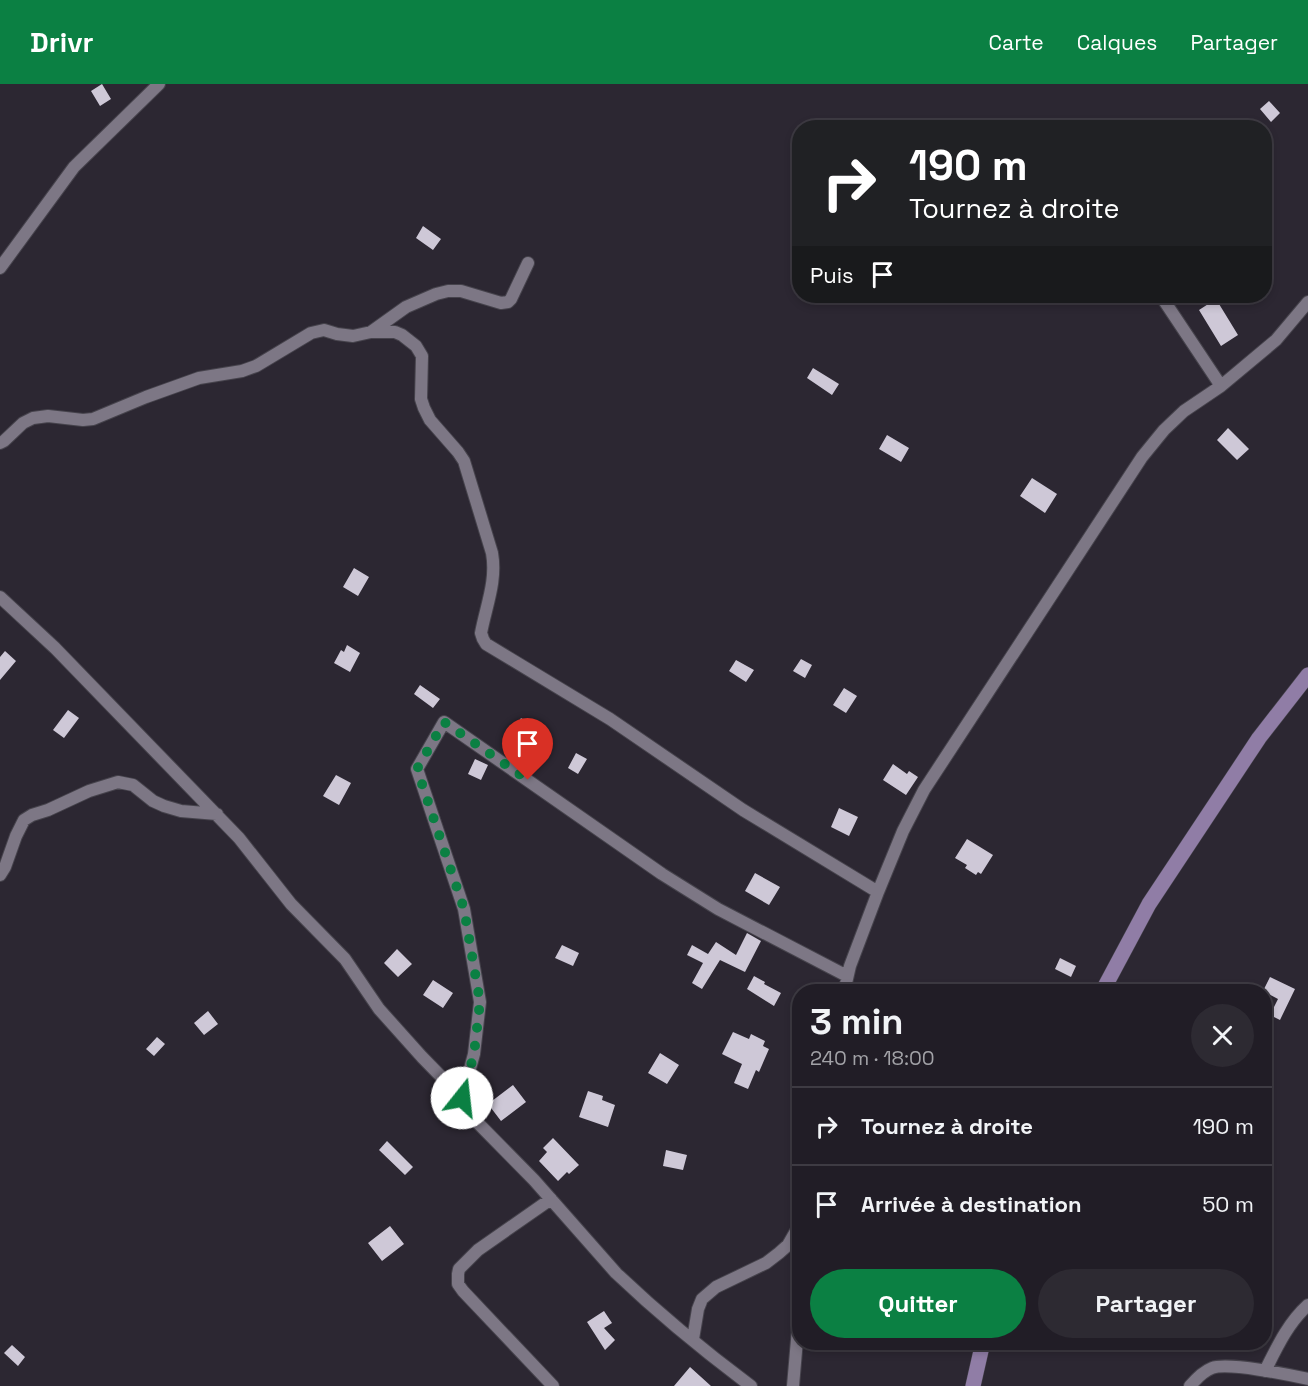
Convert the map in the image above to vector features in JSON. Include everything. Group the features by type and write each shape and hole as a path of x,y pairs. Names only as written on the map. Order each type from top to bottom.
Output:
{"street":[{"path":"0,268 74,167 159,84"},
{"path":"371,332 406,307 448,291 461,291 501,303 508,302 528,262"},
{"path":"846,984 878,892 903,831 924,790 1142,457 1164,430 1185,411 1221,386 1276,340 1308,302"},
{"path":"1166,303 1221,386"},
{"path":"0,443 23,423 33,418 48,416 93,419 199,378 242,371 256,366 311,333 324,330 353,336 371,332 395,332 402,335 416,346 422,356 421,399 424,408 430,420 459,452 464,461 494,566 481,633 486,644 610,719 743,810 878,892"},
{"path":"0,597 55,648 239,838 291,904 345,958 380,1009 422,1058 462,1098 473,1118 534,1180 616,1273 751,1386"},
{"path":"1106,984 1149,904 1259,738 1308,675"},
{"path":"462,1098 474,1054 480,1002 464,909 417,769 444,722 662,874 718,909 847,976"},
{"path":"0,875 24,820 89,791 118,782 133,785 153,801 164,806 181,811 217,814"},
{"path":"551,1199 478,1250 459,1269 458,1284 553,1386"},
{"path":"693,1339 702,1299 716,1287 766,1263 788,1245 792,1238"},
{"path":"1265,1371 1284,1335 1299,1312 1308,1305"},
{"path":"793,1386 796,1350"},
{"path":"973,1386 981,1350"},
{"path":"1190,1386 1198,1377 1213,1367 1227,1366 1308,1379"}],"building":[{"path":"102,84 111,99 100,106 91,91"},
{"path":"1269,101 1280,113 1272,121 1260,109"},
{"path":"423,226 441,239 433,250 416,238"},
{"path":"1210,303 1218,303 1238,335 1221,346 1199,310"},
{"path":"813,368 839,384 832,395 807,378"},
{"path":"1228,428 1249,449 1237,460 1217,440"},
{"path":"887,435 909,448 901,462 879,449"},
{"path":"1032,478 1057,494 1045,513 1020,496"},
{"path":"354,568 369,577 358,596 343,587"},
{"path":"347,645 360,653 350,672 334,663 341,650 344,652"},
{"path":"5,651 16,661 0,680 0,657"},
{"path":"801,659 812,665 805,678 793,671"},
{"path":"736,660 754,670 746,682 729,671"},
{"path":"420,685 440,699 433,708 414,694"},
{"path":"844,688 857,696 846,713 833,705"},
{"path":"68,710 79,718 64,738 53,730"},
{"path":"521,718 539,729 527,748 509,737"},
{"path":"576,753 587,759 578,774 568,768"},
{"path":"475,759 488,765 481,780 468,774"},
{"path":"893,764 907,774 909,771 918,777 906,795 883,780"},
{"path":"336,775 351,783 339,805 323,796"},
{"path":"839,808 858,817 849,836 831,827"},
{"path":"967,839 993,855 981,874 978,872 976,875 965,868 967,865 955,858"},
{"path":"755,873 780,887 769,905 745,891"},
{"path":"747,933 761,941 745,972 720,960 702,989 692,983 703,963 687,955 692,945 708,954 716,942 736,955"},
{"path":"562,945 579,953 573,966 555,958"},
{"path":"397,949 412,964 398,977 384,963"},
{"path":"1060,958 1076,966 1071,977 1055,969"},
{"path":"754,976 781,993 774,1006 747,989"},
{"path":"1270,977 1295,989 1280,1020 1272,1016 1278,999 1272,996 1272,984 1266,984"},
{"path":"433,980 453,993 443,1008 423,995"},
{"path":"208,1011 218,1024 204,1035 194,1023"},
{"path":"733,1032 749,1039 751,1034 765,1041 763,1046 769,1049 759,1072 756,1070 748,1089 734,1083 742,1064 722,1054"},
{"path":"157,1037 165,1044 154,1056 146,1049"},
{"path":"660,1053 679,1065 667,1084 648,1073"},
{"path":"513,1085 526,1102 501,1121 488,1104"},
{"path":"588,1091 603,1096 602,1100 615,1105 608,1127 579,1117"},
{"path":"553,1138 579,1165 558,1181 539,1161 547,1152 543,1148"},
{"path":"387,1141 413,1167 405,1175 379,1150"},
{"path":"666,1150 687,1155 683,1170 663,1166"},
{"path":"390,1226 404,1244 382,1261 368,1243"},
{"path":"604,1311 612,1323 604,1328 615,1340 605,1350 587,1322"},
{"path":"12,1345 25,1357 18,1366 4,1353"},
{"path":"690,1367 711,1386 674,1386"}],"route":[{"path":"462,1098 474,1054 480,1002 464,909 417,769 444,722 528,780"}]}
